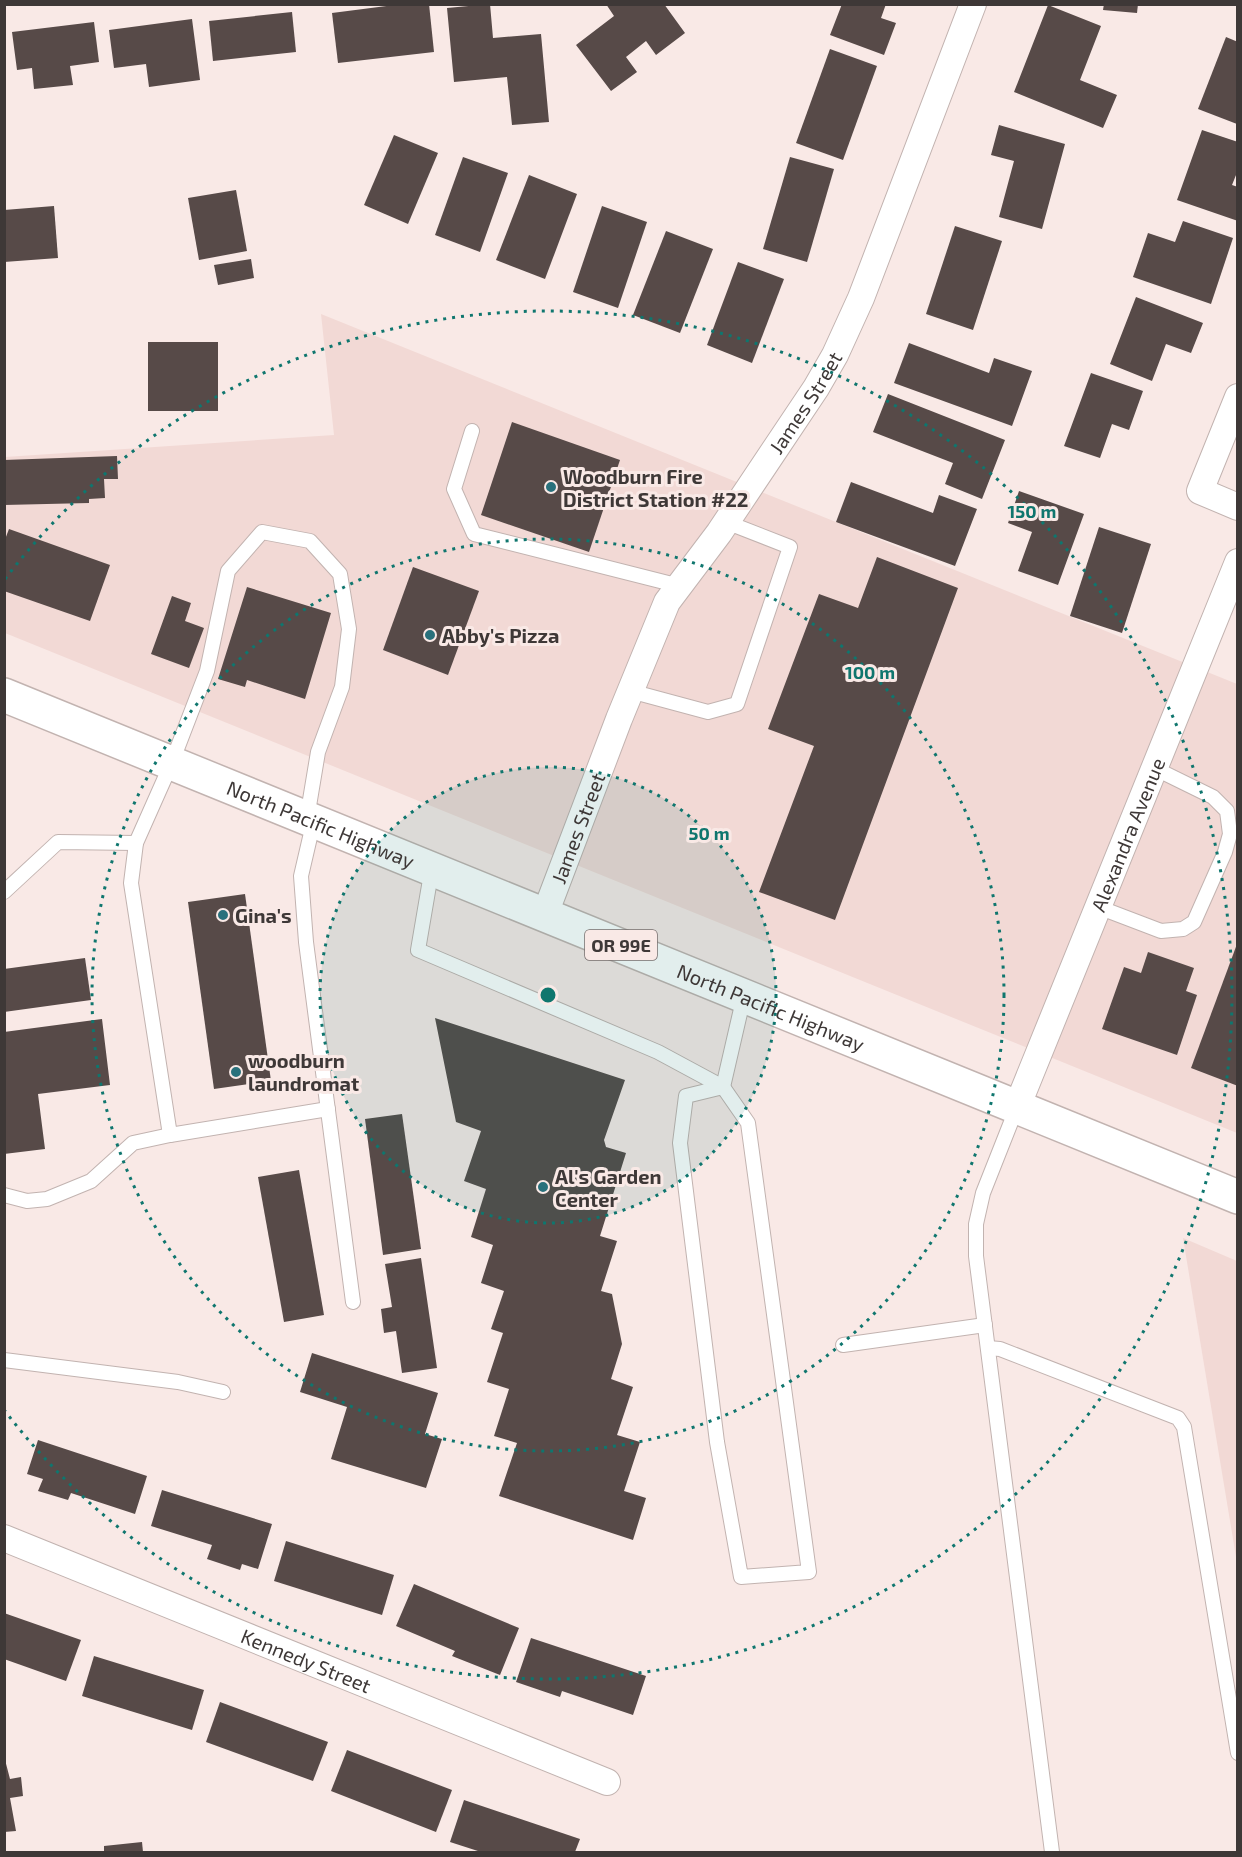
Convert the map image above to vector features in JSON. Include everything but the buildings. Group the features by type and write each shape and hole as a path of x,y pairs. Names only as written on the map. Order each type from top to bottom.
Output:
{"main road":[{"name":"North Pacific Highway","path":"4,695 1238,1197"}],"street":[{"name":"James Street","path":"545,914 630,692 668,602 726,522 816,388 835,355 861,298 973,4"},
{"path":"1238,396 1200,490 1238,507"},
{"name":"Alexandra Avenue","path":"1017,1107 1238,562"},
{"name":"Kennedy Street","path":"4,1538 607,1782"}],"lane":[{"path":"472,431 454,489 474,534 680,585"},
{"path":"630,692 708,712 737,704 790,547 726,522"},
{"path":"170,1135 131,883 136,843 172,762 207,671 228,571 262,532 310,541 340,574 349,629 342,687 318,752 300,876 306,942 353,1302"},
{"path":"1098,907 1161,932 1184,928 1194,922 1225,852 1230,834 1227,811 1213,797 1154,768"},
{"path":"4,892 58,842 136,843"},
{"path":"432,868 418,950 658,1052 723,1087 748,1123 809,1572 741,1577 721,1464 680,1143 686,1096 723,1087"},
{"path":"723,1087 744,996"},
{"path":"1017,1107 983,1192 976,1224 976,1256 1052,1852"},
{"path":"4,1195 27,1201 47,1199 91,1181 133,1143 328,1108"},
{"path":"843,1345 985,1325"},
{"path":"988,1348 1000,1349 1178,1418 1184,1427 1238,1753"},
{"path":"4,1360 178,1383 223,1392"}],"shaded area":[{"path":"321,314 1237,684 1237,1133 5,633 5,457 334,435"},
{"path":"1183,1238 1237,1261 1237,1563"}],"place":[{"name":"Woodburn Fire District Station #22","path":"551,487"},
{"name":"Abby's Pizza","path":"430,635"},
{"name":"Gina's","path":"223,915"},
{"name":"woodburn laundromat","path":"236,1072"},
{"name":"Al's Garden Center","path":"543,1187"}]}
